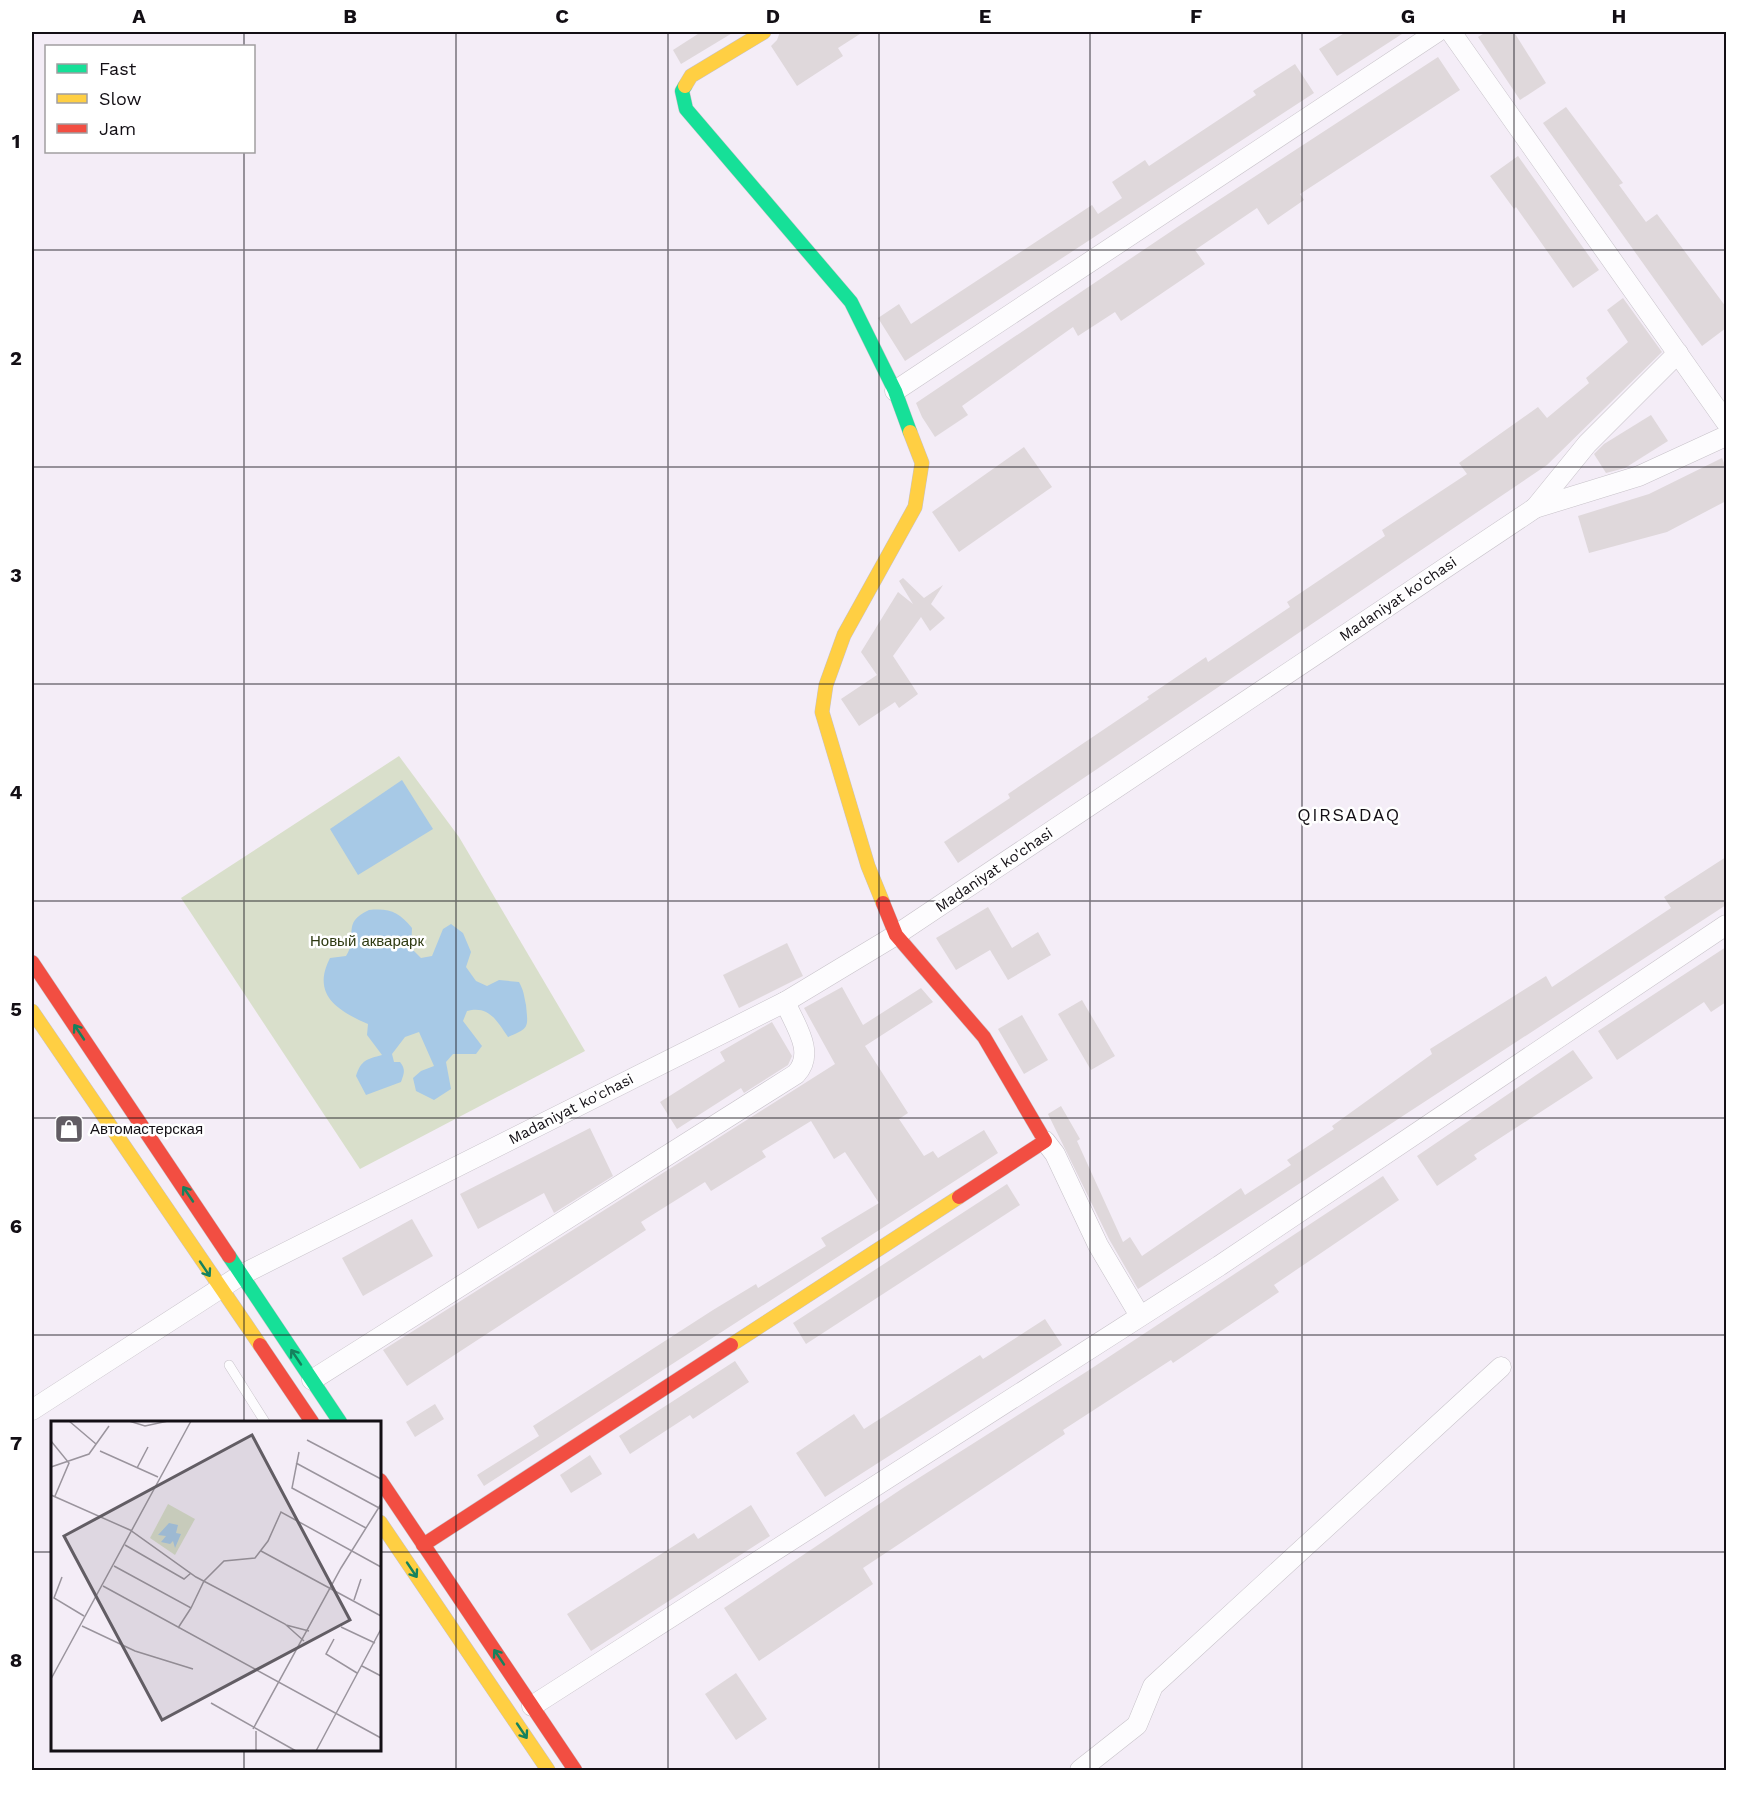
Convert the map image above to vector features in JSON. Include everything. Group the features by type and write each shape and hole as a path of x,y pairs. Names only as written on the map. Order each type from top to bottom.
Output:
{"street":[{"path":"764,32 692,76 682,92 686,109 851,302 895,391 922,463 915,507 844,635 826,685 822,712 868,866 896,935 984,1037 1055,1155 1098,1245 1140,1316"},
{"path":"895,391 1437,32"},
{"path":"1451,32 1726,422"},
{"path":"1535,508 1587,444 1678,353"},
{"name":"Madaniyat ko'chasi","path":"32,1410 241,1275 785,1002 896,935 1535,508 1639,476 1726,436"},
{"path":"532,1706 1140,1316 1726,925"},
{"path":"32,962 339,1421"},
{"path":"312,1380 796,1074 805,1065 807,1054 785,1002"},
{"path":"32,1011 218,1288 311,1421"},
{"path":"423,1545 1045,1141"},
{"path":"1080,1770 1137,1725 1153,1686 1501,1367"},
{"path":"381,1482 575,1770"},
{"path":"381,1523 548,1770"}],"lane":[{"path":"229,1365 264,1421"}],"green space":[{"name":"Новый акварарк","path":"399,756 459,837 585,1051 360,1169 181,898"}],"water":[{"path":"402,780 433,829 358,875 330,829"},
{"path":"369,910 394,912 403,918 412,928 411,948 421,958 432,956 443,929 451,924 463,933 471,952 466,967 476,981 487,986 499,980 519,982 523,991 527,1012 526,1026 508,1037 487,1012 467,1011 463,1021 482,1046 476,1054 453,1054 446,1062 451,1089 434,1100 416,1091 413,1078 421,1071 434,1066 419,1032 405,1037 392,1054 394,1062 400,1062 404,1069 401,1082 366,1095 356,1076 358,1071 365,1061 382,1055 367,1035 368,1024 338,1007 326,992 325,971 330,958 346,956 350,949 352,925 360,915"}],"building":[{"path":"701,32 734,32 681,64 673,50"},
{"path":"780,32 863,32 838,48 843,56 797,86 771,46 777,40"},
{"path":"1346,32 1405,32 1337,76 1319,49"},
{"path":"1486,32 1514,32 1546,83 1520,100 1478,37"},
{"path":"1438,57 1460,90 1300,194 1304,200 1268,225 1257,208 1195,250 1205,264 1121,321 1115,312 1078,336 1073,327 962,406 968,415 935,437 916,403 1179,226"},
{"path":"1295,64 1314,93 905,361 878,318 899,304 911,324 1092,205 1098,214 1122,198 1112,182 1145,160 1149,166 1256,95 1253,91"},
{"path":"1566,107 1623,183 1619,185 1646,222 1657,214 1726,307 1726,328 1702,346 1543,123"},
{"path":"1518,156 1599,270 1573,288 1516,207 1514,209 1490,176"},
{"path":"1623,298 1662,352 1547,465 958,863 944,842 1010,798 1008,794 1149,699 1147,697 1206,657 1208,662 1290,607 1287,602 1385,536 1382,530 1467,474 1459,463 1538,407 1547,418 1589,383 1586,378 1628,342 1607,310"},
{"path":"1651,415 1668,441 1625,468 1606,473 1594,454 1604,444"},
{"path":"1024,447 1052,487 959,552 932,512"},
{"path":"1722,458 1726,468 1726,501 1667,532 1589,553 1578,516 1649,494"},
{"path":"903,578 924,598 943,585 931,604 945,618 930,631 921,617 893,656 918,694 899,708 895,702 859,726 841,699 877,675 861,652 898,592 913,604 899,581"},
{"path":"1726,857 1726,905 1138,1289 1109,1239 1048,1114 1061,1106 1080,1139 1077,1141 1123,1242 1130,1237 1142,1256 1241,1188 1245,1195 1291,1165 1287,1160 1334,1129 1332,1126 1432,1054 1430,1049 1546,976 1552,987 1671,908 1664,897"},
{"path":"988,907 1012,948 1038,932 1051,955 1008,980 990,950 956,970 936,938"},
{"path":"787,943 803,976 739,1008 723,975"},
{"path":"1726,947 1726,1002 1711,1012 1704,1002 1617,1060 1598,1031"},
{"path":"842,987 863,1025 921,988 933,1002 865,1046 908,1113 899,1119 924,1156 933,1151 938,1158 984,1130 998,1153 484,1486 477,1475 539,1436 533,1426 713,1310 756,1284 758,1288 826,1246 821,1238 879,1203 845,1152 834,1159 811,1121 762,1151 766,1157 711,1191 705,1182 641,1222 646,1230 407,1386 383,1350 835,1064 804,1008"},
{"path":"1082,1000 1115,1056 1091,1070 1058,1014"},
{"path":"1022,1015 1048,1060 1024,1074 998,1029"},
{"path":"772,1022 792,1056 788,1065 744,1093 741,1088 677,1129 660,1102 725,1061 720,1052"},
{"path":"1573,1050 1593,1078 1474,1155 1477,1159 1437,1186 1417,1156"},
{"path":"590,1128 613,1176 554,1213 544,1193 478,1229 460,1194"},
{"path":"1383,1176 1399,1200 1274,1285 1279,1292 1173,1363 1171,1360 1063,1430 1065,1434 863,1568 873,1584 759,1661 724,1608 903,1488 1086,1372"},
{"path":"1007,1184 1020,1205 806,1344 793,1323"},
{"path":"412,1219 433,1256 363,1296 342,1258"},
{"path":"1045,1319 1062,1345 825,1497 796,1453 854,1414 864,1429 980,1355 983,1359"},
{"path":"735,1361 749,1382 693,1419 690,1415 630,1454 619,1436"},
{"path":"435,1404 444,1419 415,1437 406,1422"},
{"path":"590,1455 602,1474 571,1493 560,1475"},
{"path":"751,1505 770,1536 591,1651 567,1614 694,1533 698,1539"},
{"path":"736,1673 767,1719 736,1740 705,1694"}],"traffic: fast":[{"path":"685,86 682,91 686,109 851,302 895,391 910,432"},
{"path":"229,1256 339,1421"}],"traffic: slow":[{"path":"685,86 691,76 764,32"},
{"path":"883,903 868,866 822,712 826,685 844,635 915,507 922,463 910,432"},
{"path":"32,1011 260,1345"},
{"path":"731,1345 959,1197"},
{"path":"381,1523 548,1770"}],"traffic: jam":[{"path":"883,903 896,935 984,1037 1045,1141 959,1197"},
{"path":"32,962 229,1256"},
{"path":"260,1345 311,1421"},
{"path":"423,1545 731,1345"},
{"path":"381,1481 575,1770"}],"place":[{"name":"Автомастерская","path":"69,1129"}],"district":[{"name":"QIRSADAQ","path":"1349,814"}]}
